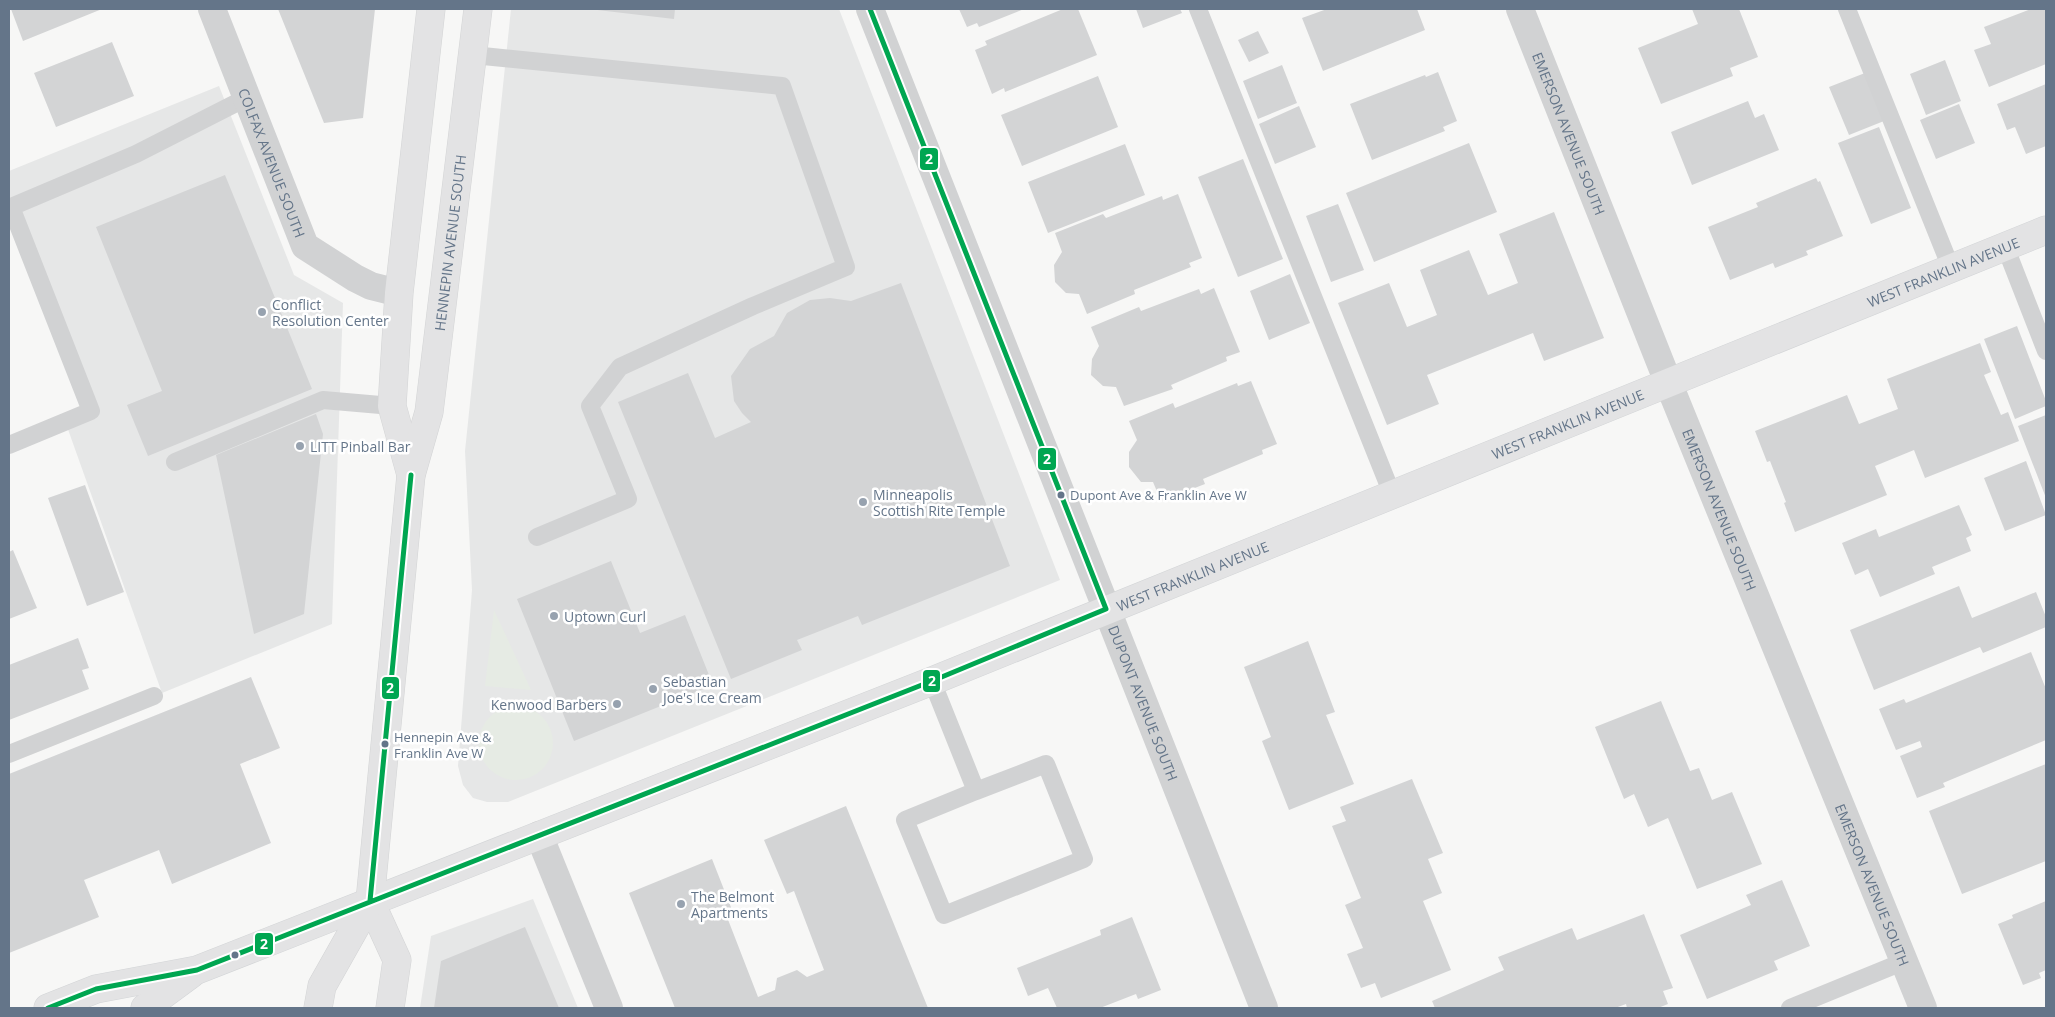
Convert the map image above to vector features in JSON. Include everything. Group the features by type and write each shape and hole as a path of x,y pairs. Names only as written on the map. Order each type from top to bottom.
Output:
{"main road":[{"name":"HENNEPIN AVENUE SOUTH","path":"411,475 392,406 399,293 432,9"},
{"name":"HENNEPIN AVENUE SOUTH","path":"318,1008 322,986 370,901 411,475 430,412 445,272 478,9"},
{"name":"WEST FRANKLIN AVENUE","path":"48,1008 96,989 197,970 932,682 1106,609 2046,230"},
{"path":"370,901 397,960 390,1008"},
{"name":"WEST FRANKLIN AVENUE","path":"146,1008 197,970"}],"street":[{"name":"COLFAX AVENUE SOUTH","path":"212,9 305,246 355,278 371,286 399,293"},
{"name":"DUPONT AVENUE SOUTH","path":"870,9 1264,1008"},
{"name":"EMERSON AVENUE SOUTH","path":"1520,9 1668,382 1923,1008"},
{"path":"539,835 609,1008"}],"lane":[{"path":"1198,9 1392,494"},
{"path":"1847,9 1951,268"},
{"path":"473,55 782,86 846,267 753,306 620,367 590,406 628,499 536,537"},
{"path":"9,445 90,411 11,207 136,154 246,98"},
{"path":"2005,246 2046,351"},
{"path":"175,462 323,400 392,406"},
{"path":"932,682 976,792"},
{"path":"9,754 154,696"},
{"path":"1046,764 1084,859 944,915 905,820 976,792 1046,764"},
{"path":"1790,1008 1905,962"}],"shaded area":[{"path":"511,9 839,9 1060,580 508,802 487,802 473,798 463,785 458,766 472,590 465,451"},
{"path":"219,86 294,275 343,303 332,624 162,693 65,421 90,411 9,200 9,171"},
{"path":"494,610 531,690 485,686"},
{"path":"516,706 530,709 542,717 550,729 553,743 550,757 542,769 530,777 516,780 502,777 490,769 482,757 479,743 482,729 490,717 502,709"},
{"path":"533,899 578,1008 420,1008 431,936"}],"building":[{"path":"11,9 102,9 23,41"},
{"path":"278,9 375,9 363,118 324,123"},
{"path":"589,9 675,9 674,19"},
{"path":"959,9 1024,9 979,27 977,23 967,27"},
{"path":"1063,9 1078,9 1097,55 1005,92 1004,88 992,94 975,50 987,45 985,41"},
{"path":"1136,9 1180,9 1182,13 1143,28"},
{"path":"1327,9 1417,9 1425,30 1323,71 1302,18"},
{"path":"1692,9 1739,9 1758,57 1730,68 1733,76 1661,104 1638,48 1698,24"},
{"path":"2031,9 2046,9 2046,64 1989,87 1974,50 1991,44 1984,27"},
{"path":"1258,31 1269,53 1249,62 1238,40"},
{"path":"112,42 134,96 56,127 34,73"},
{"path":"1945,60 1961,101 1926,115 1910,74"},
{"path":"1282,65 1297,103 1258,119 1243,81"},
{"path":"1438,72 1457,121 1443,127 1445,131 1372,160 1350,104 1425,75 1426,77"},
{"path":"1865,73 1884,121 1849,135 1829,87"},
{"path":"1098,76 1118,127 1022,166 1001,115"},
{"path":"2046,84 2046,146 2026,154 2015,127 2007,130 1997,104"},
{"path":"1748,101 1755,118 1764,114 1779,150 1692,185 1671,132"},
{"path":"1959,104 1975,143 1936,159 1920,120"},
{"path":"1299,106 1316,147 1275,164 1259,124"},
{"path":"1879,127 1911,208 1871,224 1838,143"},
{"path":"1469,143 1497,212 1374,262 1346,193"},
{"path":"1125,144 1145,195 1048,233 1028,182"},
{"path":"1243,159 1283,259 1238,277 1198,177"},
{"path":"225,175 312,389 148,456 127,405 162,391 96,227"},
{"path":"1816,178 1818,182 1820,181 1843,236 1806,251 1808,255 1775,268 1773,263 1730,280 1708,227 1758,207 1756,203"},
{"path":"1178,194 1202,258 1189,263 1191,267 1134,290 1135,294 1087,314 1079,294 1066,293 1055,282 1054,265 1062,252 1055,233 1103,214 1106,218 1162,196 1163,200"},
{"path":"1338,204 1364,270 1331,282 1306,216"},
{"path":"1554,212 1604,338 1544,361 1533,333 1427,375 1439,404 1387,425 1338,303 1389,283 1407,327 1437,315 1420,270 1469,250 1488,295 1518,283 1499,234"},
{"path":"1290,274 1310,323 1269,340 1250,291"},
{"name":"Minneapolis Scottish Rite Temple","path":"901,283 1010,566 862,625 858,616 797,640 802,650 731,679 618,402 688,373 715,438 751,422 734,401 731,376 750,349 774,336 787,313 810,300 830,298 851,301"},
{"path":"1214,288 1240,352 1226,357 1227,361 1171,385 1173,389 1124,406 1116,387 1103,386 1091,375 1092,359 1099,346 1091,327 1139,307 1141,311 1199,289 1201,294"},
{"path":"2017,326 2046,401 2046,406 2015,419 1984,339"},
{"path":"1980,343 1991,372 1984,375 2001,415 2008,412 2019,441 1925,478 1914,450 1875,466 1887,495 1795,532 1770,461 1767,462 1755,431 1847,395 1859,424 1898,409 1887,379"},
{"path":"1251,381 1277,444 1262,450 1263,454 1203,479 1205,484 1161,501 1153,482 1141,482 1129,467 1129,452 1137,440 1129,421 1173,403 1175,408 1237,383 1238,386"},
{"path":"316,414 323,434 304,614 254,634 216,455"},
{"path":"2046,415 2046,498 2018,426"},
{"path":"2026,461 2046,515 2005,531 1984,478"},
{"path":"85,485 124,592 87,606 48,498"},
{"path":"1959,505 1972,535 1966,538 1971,551 1932,567 1935,574 1880,597 1868,569 1855,575 1842,543 1876,529 1879,537"},
{"path":"13,550 37,608 9,619 9,552"},
{"path":"611,561 640,633 685,615 713,685 574,741 517,599"},
{"path":"1959,586 1972,618 2036,592 2046,617 2046,627 1983,653 1980,647 1874,690 1850,630"},
{"path":"78,638 89,668 82,670 89,689 9,720 9,665"},
{"path":"1308,641 1335,712 1326,715 1354,784 1289,810 1262,741 1271,737 1244,667"},
{"path":"2031,652 2046,689 2046,740 1943,783 1945,787 1917,798 1900,756 1922,747 1920,741 1896,750 1879,709 1904,699 1906,703"},
{"path":"251,677 280,748 240,764 271,843 172,884 159,850 84,880 99,917 9,953 9,774"},
{"path":"1661,701 1690,771 1699,768 1712,800 1732,792 1762,864 1697,889 1668,818 1648,827 1634,794 1624,799 1595,727"},
{"path":"2046,764 2046,861 1962,894 1929,811"},
{"path":"1412,779 1443,853 1428,859 1442,893 1423,901 1451,970 1381,998 1375,983 1361,988 1347,954 1363,948 1345,905 1361,898 1332,826 1346,821 1340,807"},
{"name":"The Belmont Apartments","path":"846,806 928,1008 675,1008 629,893 712,859 734,915 727,917 758,997 775,990 777,978 797,970 807,977 824,970 794,891 787,894 764,840"},
{"path":"1782,880 1810,946 1774,961 1778,970 1707,999 1680,935 1751,905 1746,895"},
{"path":"2046,901 2046,970 2039,973 2041,978 2023,985 1998,924 2013,918 2012,915"},
{"path":"1644,914 1673,988 1663,991 1668,1004 1658,1008 1627,1008 1626,1004 1615,1008 1435,1008 1432,1001 1504,970 1498,957 1572,928 1577,940"},
{"path":"1132,917 1161,990 1138,999 1136,994 1100,1008 1057,1008 1048,988 1028,996 1017,968 1101,935 1100,930"},
{"path":"525,927 559,1008 434,1008 441,961"}],"transit line":[{"name":"2","path":"870,9 1106,609"},
{"name":"2","path":"370,901 411,475"},
{"name":"2","path":"48,1008 96,989 197,970 932,681 1106,609"}],"place":[{"name":"Conflict Resolution Center","path":"262,312"},
{"name":"LITT Pinball Bar","path":"300,446"},
{"name":"Dupont Ave & Franklin Ave W","path":"1061,495"},
{"name":"Minneapolis Scottish Rite Temple","path":"863,502"},
{"name":"Uptown Curl","path":"554,616"},
{"name":"Sebastian Joe's Ice Cream","path":"653,689"},
{"name":"Kenwood Barbers","path":"617,704"},
{"name":"Hennepin Ave & Franklin Ave W","path":"385,744"},
{"name":"The Belmont Apartments","path":"681,904"}]}
